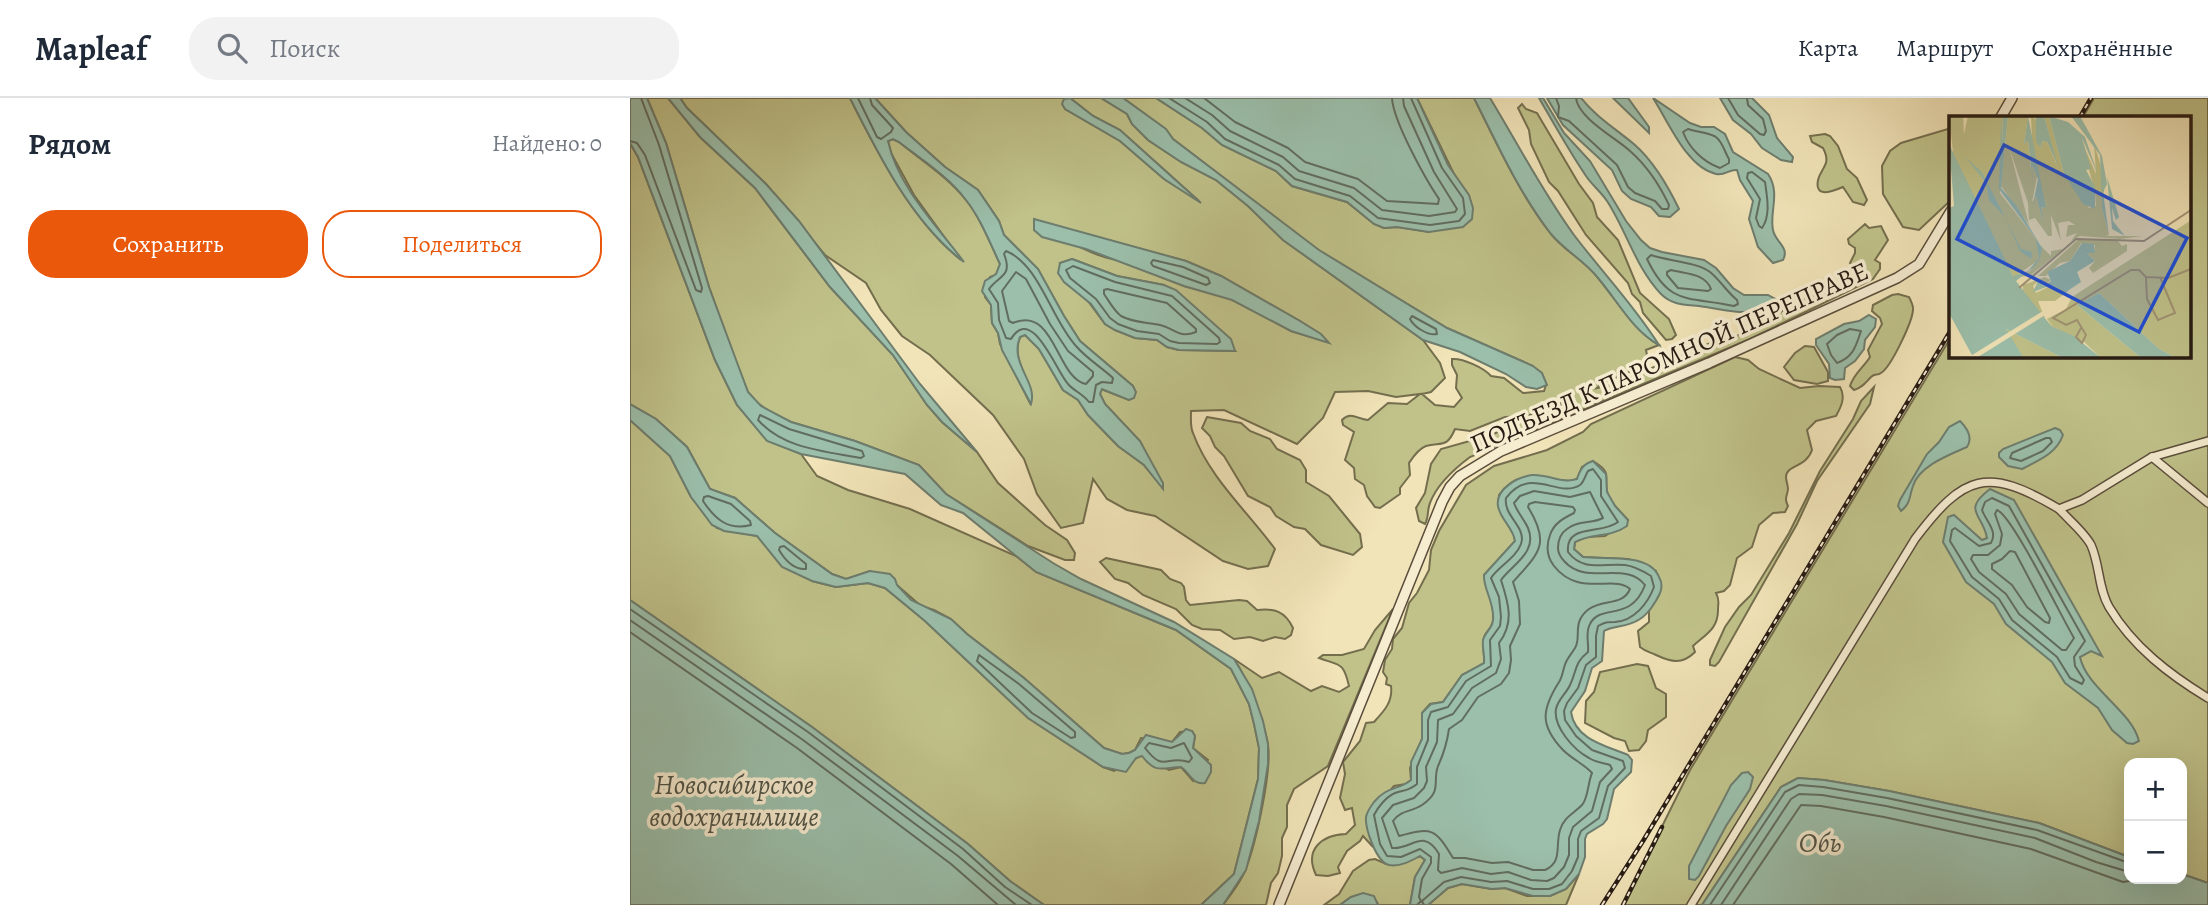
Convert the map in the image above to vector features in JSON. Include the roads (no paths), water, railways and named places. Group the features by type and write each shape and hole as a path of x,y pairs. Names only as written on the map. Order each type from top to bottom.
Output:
{"street":[{"path":"2002,116 2012,98"},
{"name":"ПОДЪЕЗД К ПАРОМНОЙ ПЕРЕПРАВЕ","path":"1279,905 1442,502 1460,475 1501,451 1721,358 1897,278 1919,264 1949,214"},
{"path":"2059,509 2082,500 2152,457 2208,441"},
{"path":"2152,457 2208,503"},
{"path":"1691,905 1915,539 1953,495 1968,486 1992,482 2029,491 2059,509 2090,542 2108,606 2122,625 2147,654 2175,679 2208,698"}],"water":[{"path":"630,98 647,98 666,143 709,287 748,392 761,406 791,422 855,441 919,465 946,494 1053,563 1081,579 1174,622 1234,659 1252,689 1263,721 1268,744 1268,764 1259,821 1246,870 1223,905 1201,905 1234,874 1258,779 1259,748 1254,724 1249,704 1231,669 1176,630 1036,572 963,513 941,505 905,474 801,454 767,441 737,405 715,360 638,157 630,143"},
{"path":"668,98 680,98 799,221 920,384 977,452 942,422 927,405 893,355 830,287 755,188 700,137"},
{"path":"850,98 875,98 906,132 945,167 978,190 999,221 1004,235 1038,269 1080,341 1133,386 1136,392 1134,398 1129,400 1102,389 1100,394 1105,404 1140,441 1163,483 1163,489 1144,465 1118,446 1088,415 1078,400 1063,390 1039,349 1025,335 1020,337 1018,356 1031,388 1031,404 1002,350 998,333 992,323 991,305 982,291 985,281 996,274 1000,264 976,215 943,176 899,142 893,139 888,141 893,158 909,190 964,262 928,228 898,187"},
{"path":"1070,98 1093,116 1120,130 1201,203 1164,179 1120,141 1065,109 1062,104 1064,99"},
{"path":"1101,98 1123,98 1319,250 1447,328 1533,366 1542,373 1547,385 1537,389 1526,387 1506,374 1460,352 1423,340 1283,240 1216,180 1181,162 1148,140 1132,124 1127,114"},
{"path":"1156,98 1417,98 1448,165 1469,195 1473,208 1472,219 1463,227 1429,232 1397,227 1384,228 1374,224 1347,202 1292,186 1276,171 1222,145 1202,128"},
{"path":"1474,98 1490,98 1562,218 1659,345 1641,332 1593,272 1562,246 1539,218"},
{"path":"1539,98 1543,98 1564,133 1590,161 1626,221 1650,248 1704,260 1744,295 1768,295 1777,300 1761,310 1734,312 1676,303 1661,294 1638,261 1614,212 1580,167"},
{"path":"1547,98 1581,98 1648,159 1679,209 1670,217 1659,216 1651,207 1631,199 1622,191 1612,170 1563,125"},
{"path":"1613,98 1628,98 1649,127 1649,133"},
{"path":"1653,98 1690,123 1701,127 1714,127 1725,134 1733,152 1768,174 1774,188 1773,230 1785,252 1783,260 1773,263 1758,247 1749,219 1753,201 1737,170 1716,174 1696,163 1679,142"},
{"path":"1720,98 1752,98 1769,115 1777,138 1793,157 1792,162 1781,160 1762,148 1751,134 1733,120"},
{"path":"1034,219 1186,261 1221,276 1300,321 1321,334 1329,343 1291,331 1232,300 1184,286 1086,249 1042,237 1034,230"},
{"path":"1072,259 1117,276 1176,290 1231,339 1235,351 1179,350 1167,347 1157,340 1135,338 1115,330 1105,324 1091,304 1064,282 1058,273 1060,263"},
{"path":"1869,315 1876,319 1875,327 1865,340 1864,349 1855,361 1845,368 1844,379 1830,378 1829,364 1816,345 1816,339 1844,324 1859,321"},
{"path":"630,404 656,419 687,447 710,489 735,498 775,533 832,574 846,579 870,571 890,574 911,600 951,619 1104,748 1122,754 1129,753 1135,750 1146,735 1172,742 1186,729 1192,731 1195,736 1193,748 1211,765 1211,772 1205,783 1194,781 1181,767 1155,768 1142,756 1136,758 1126,772 1103,767 1028,718 925,621 885,588 868,583 836,587 812,581 782,567 757,536 724,531 712,525 691,497 670,456 630,420"},
{"path":"1960,421 1968,433 1967,447 1936,462 1921,473 1901,511 1898,506 1900,500 1927,454 1949,427"},
{"path":"2055,428 2063,435 2060,442 2035,463 2022,469 2008,466 1999,457 2003,449"},
{"path":"1593,461 1606,474 1607,492 1628,520 1627,526 1614,532 1581,539 1575,542 1574,549 1583,557 1636,560 1654,569 1661,583 1658,596 1643,617 1630,624 1604,631 1602,661 1592,668 1585,691 1571,712 1574,722 1585,736 1628,755 1632,760 1631,772 1614,789 1607,819 1587,834 1585,857 1579,874 1566,889 1550,896 1533,896 1505,888 1492,889 1462,884 1448,888 1428,905 1410,905 1415,877 1425,860 1420,856 1397,865 1384,863 1369,836 1367,813 1384,793 1411,780 1411,762 1422,739 1422,713 1431,704 1443,702 1462,675 1484,663 1483,640 1492,625 1493,614 1484,575 1515,541 1499,511 1500,494 1514,481 1532,475 1577,479 1582,468"},
{"path":"1990,489 2014,500 2102,656 2091,651 2080,657 2084,669 2127,719 2139,741 2127,743 2112,730 2098,708 2065,683 2052,662 2006,624 1994,604 1966,582 1943,542 1948,517 1954,515 1982,540 1987,538 1975,508 1981,496"},
{"name":"Новосибирское водохранилище","path":"630,600 812,727 968,844 1010,881 1044,905 630,905"},
{"path":"1748,772 1753,777 1750,789 1699,876 1695,880 1689,879 1689,866 1731,785 1742,773"},
{"name":"Обь","path":"1798,778 1824,780 2039,823 2124,855 2124,884 2187,884 2187,876 2208,883 2208,905 1702,905 1781,787"},
{"path":"1363,893 1374,896 1378,905 1340,905 1351,897"}],"railway":[{"path":"2081,116 2091,98"},
{"path":"1602,905 1949,333"},
{"path":"1623,905 1662,827"}]}
